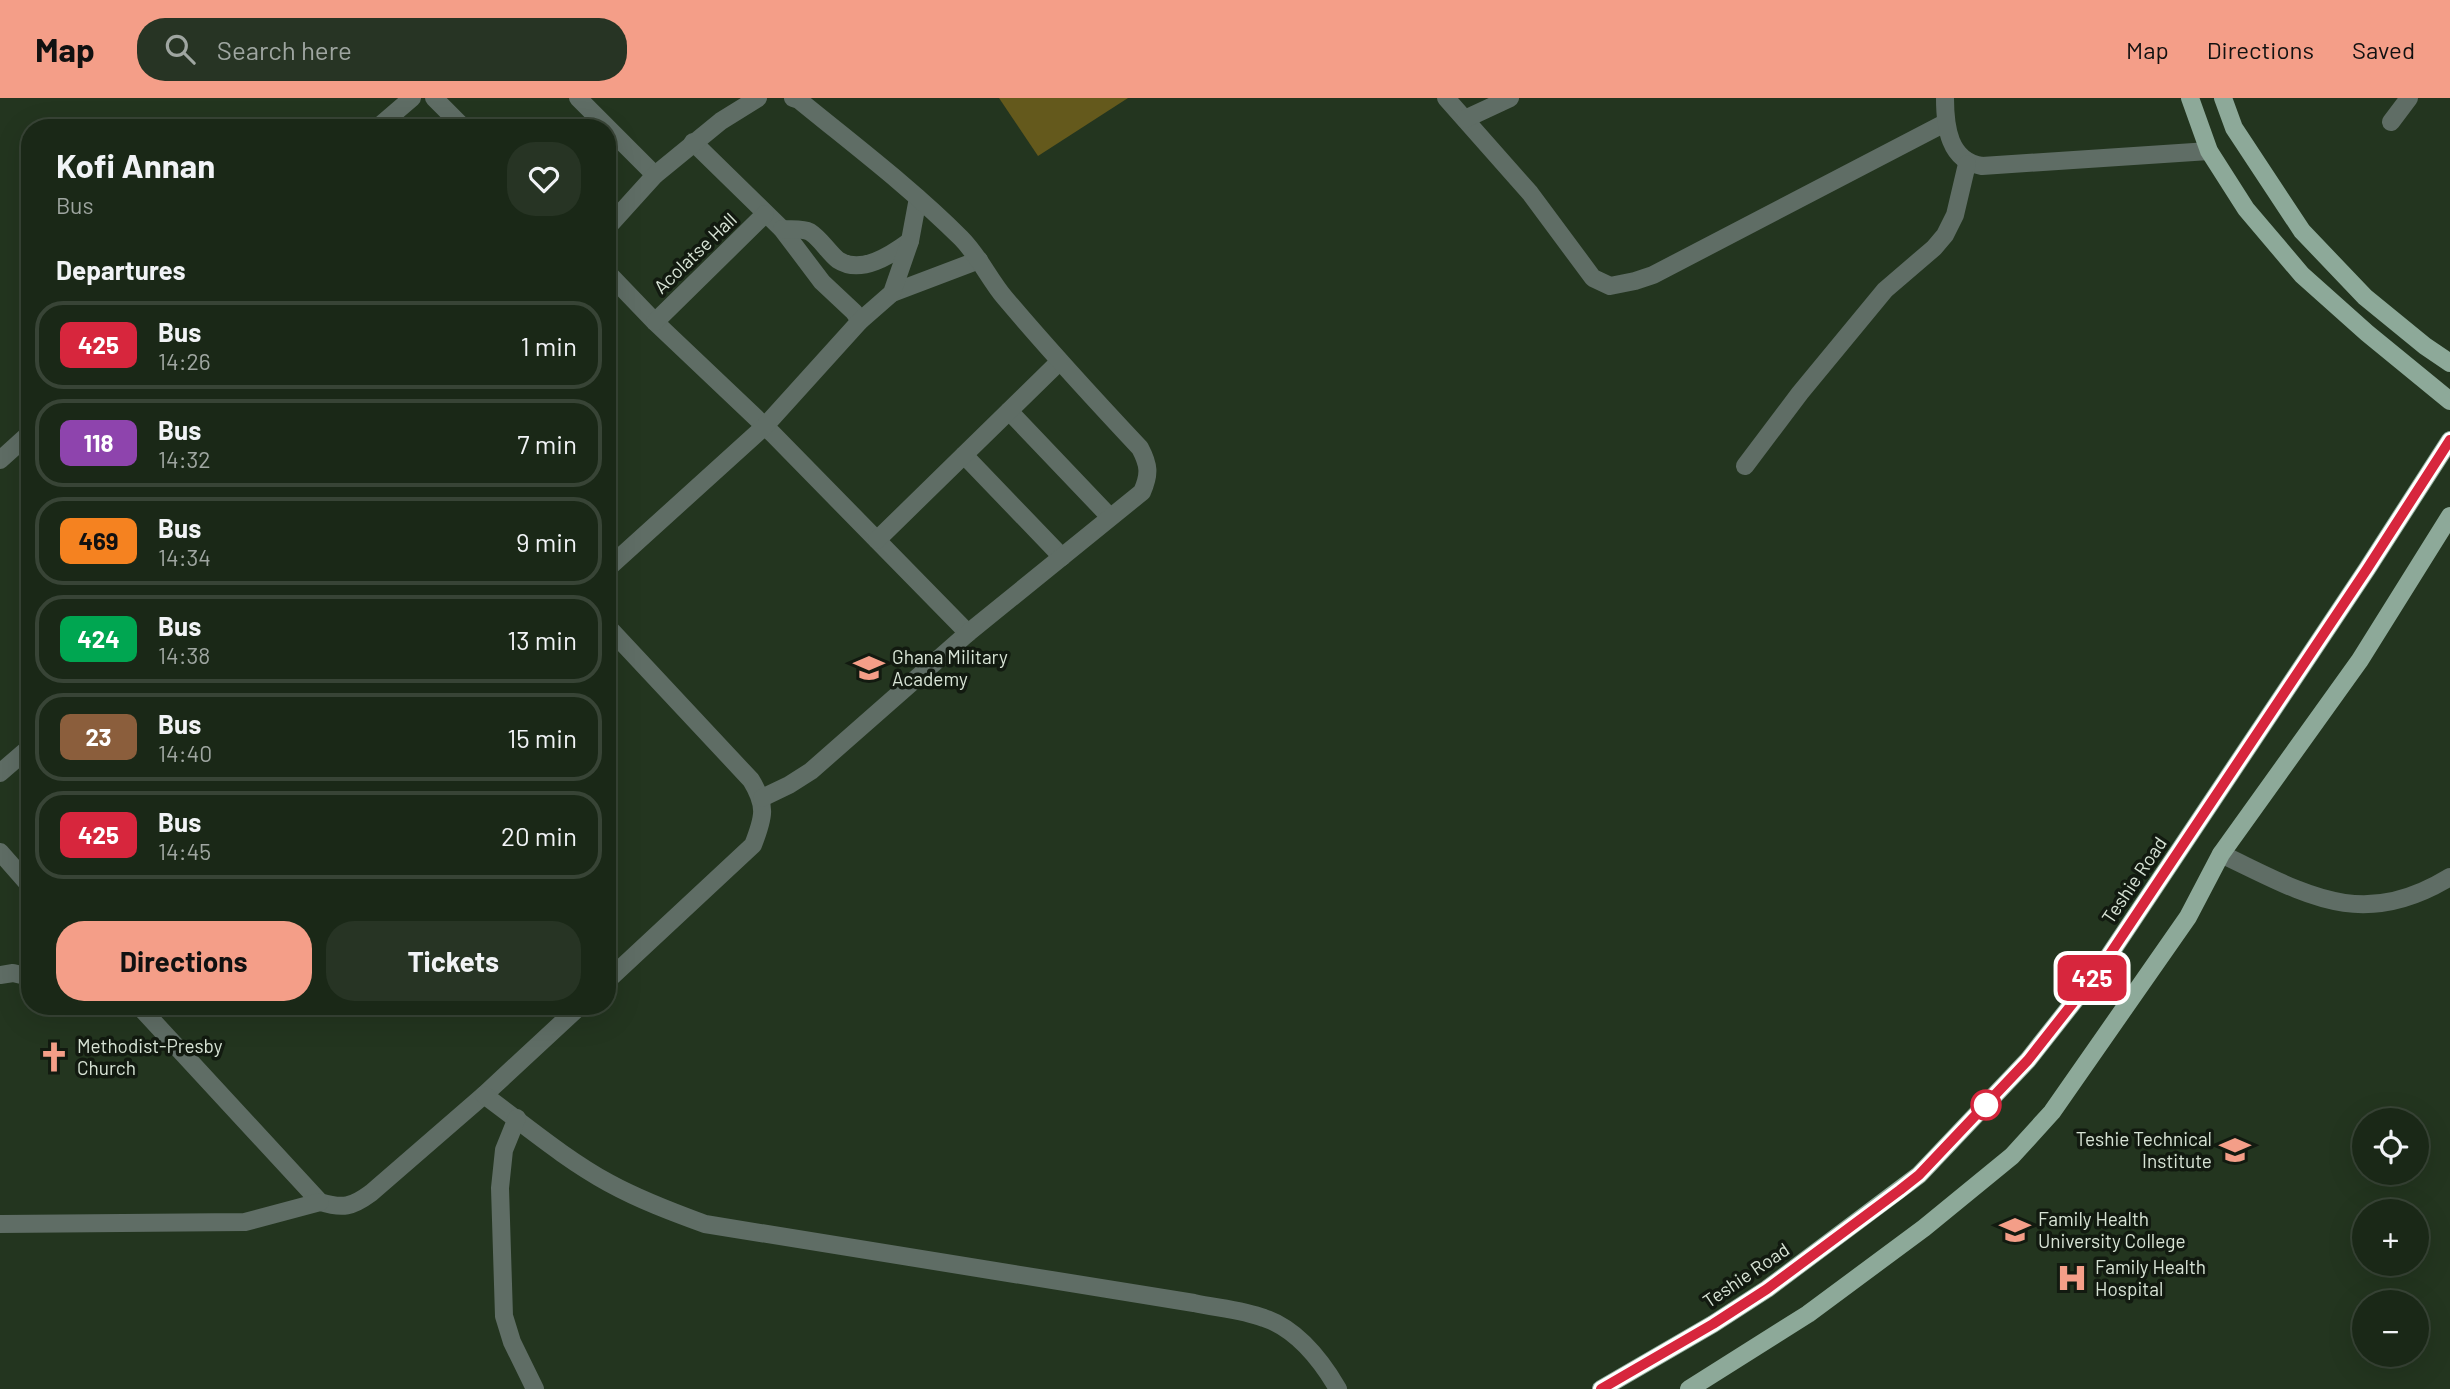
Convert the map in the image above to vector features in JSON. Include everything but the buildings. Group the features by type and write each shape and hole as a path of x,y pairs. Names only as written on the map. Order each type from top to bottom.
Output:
{"main road":[{"path":"2190,98 2208,151 2246,209 2302,275 2450,401"},
{"path":"2223,98 2234,128 2302,232 2365,297 2450,363"},
{"name":"Teshie Road","path":"1601,1389 1713,1324 1767,1289 1919,1175 2028,1060 2102,966 2450,440"},
{"path":"1689,1389 1808,1314 1924,1228 2012,1156 2052,1112 2188,917 2221,854 2360,660 2450,516"}],"street":[{"path":"388,119 412,98"},
{"path":"435,98 455,119"},
{"path":"579,98 600,119"},
{"path":"616,218 655,175 693,142 758,98"},
{"path":"762,798 811,771 968,633 1142,492 1148,478 1149,465 1140,448 1059,362 990,280 964,240 918,198 799,100 793,98"},
{"path":"1446,98 1530,193 1593,278 1610,286 1653,275 1945,123"},
{"path":"1465,120 1510,98"},
{"path":"1945,98 1945,123 1956,152 1967,163 1982,166 2208,151"},
{"path":"2391,122 2409,98"},
{"path":"616,135 655,175"},
{"path":"693,142 782,229 822,282 860,321"},
{"path":"1745,466 1800,393 1885,290 1934,248 1944,235 1955,215 1967,163"},
{"path":"892,293 910,241 918,198"},
{"name":"Acolatse Hall","path":"654,322 765,214"},
{"path":"782,229 807,231 839,260 848,264 870,264 910,241"},
{"path":"616,561 765,426 860,321 892,293 979,260"},
{"path":"616,281 654,322 765,426 968,633"},
{"path":"877,540 1059,362"},
{"path":"1009,411 1110,517"},
{"path":"0,460 21,441"},
{"path":"964,455 1062,557"},
{"path":"616,636 751,780 762,798 763,821 753,845 616,973"},
{"path":"0,773 21,755"},
{"path":"0,852 21,876"},
{"path":"2221,854 2315,897 2345,904 2375,904 2411,896 2450,877"},
{"path":"0,975 21,975"},
{"path":"147,1015 320,1202"},
{"path":"0,1224 245,1222 320,1202 337,1206 355,1205 484,1095 570,1015"},
{"path":"484,1095 554,1148 608,1182 648,1203 705,1224 1181,1301 1265,1318 1299,1338 1330,1375 1338,1389"},
{"path":"517,1118 504,1150 500,1188 504,1316 512,1342 535,1389"}],"shaded area":[{"path":"999,98 1128,98 1038,156"}],"bus line":[{"name":"425","path":"1601,1389 1713,1324 1767,1289 1900,1190 1919,1175 2028,1060 2102,966 2450,440"}],"place":[{"name":"Ghana Military Academy","path":"869,668"},
{"name":"Methodist-Presby Church","path":"54,1057"},
{"name":"Teshie Technical Institute","path":"2235,1150"},
{"name":"Family Health University College","path":"2015,1230"},
{"name":"Family Health Hospital","path":"2072,1278"}]}
